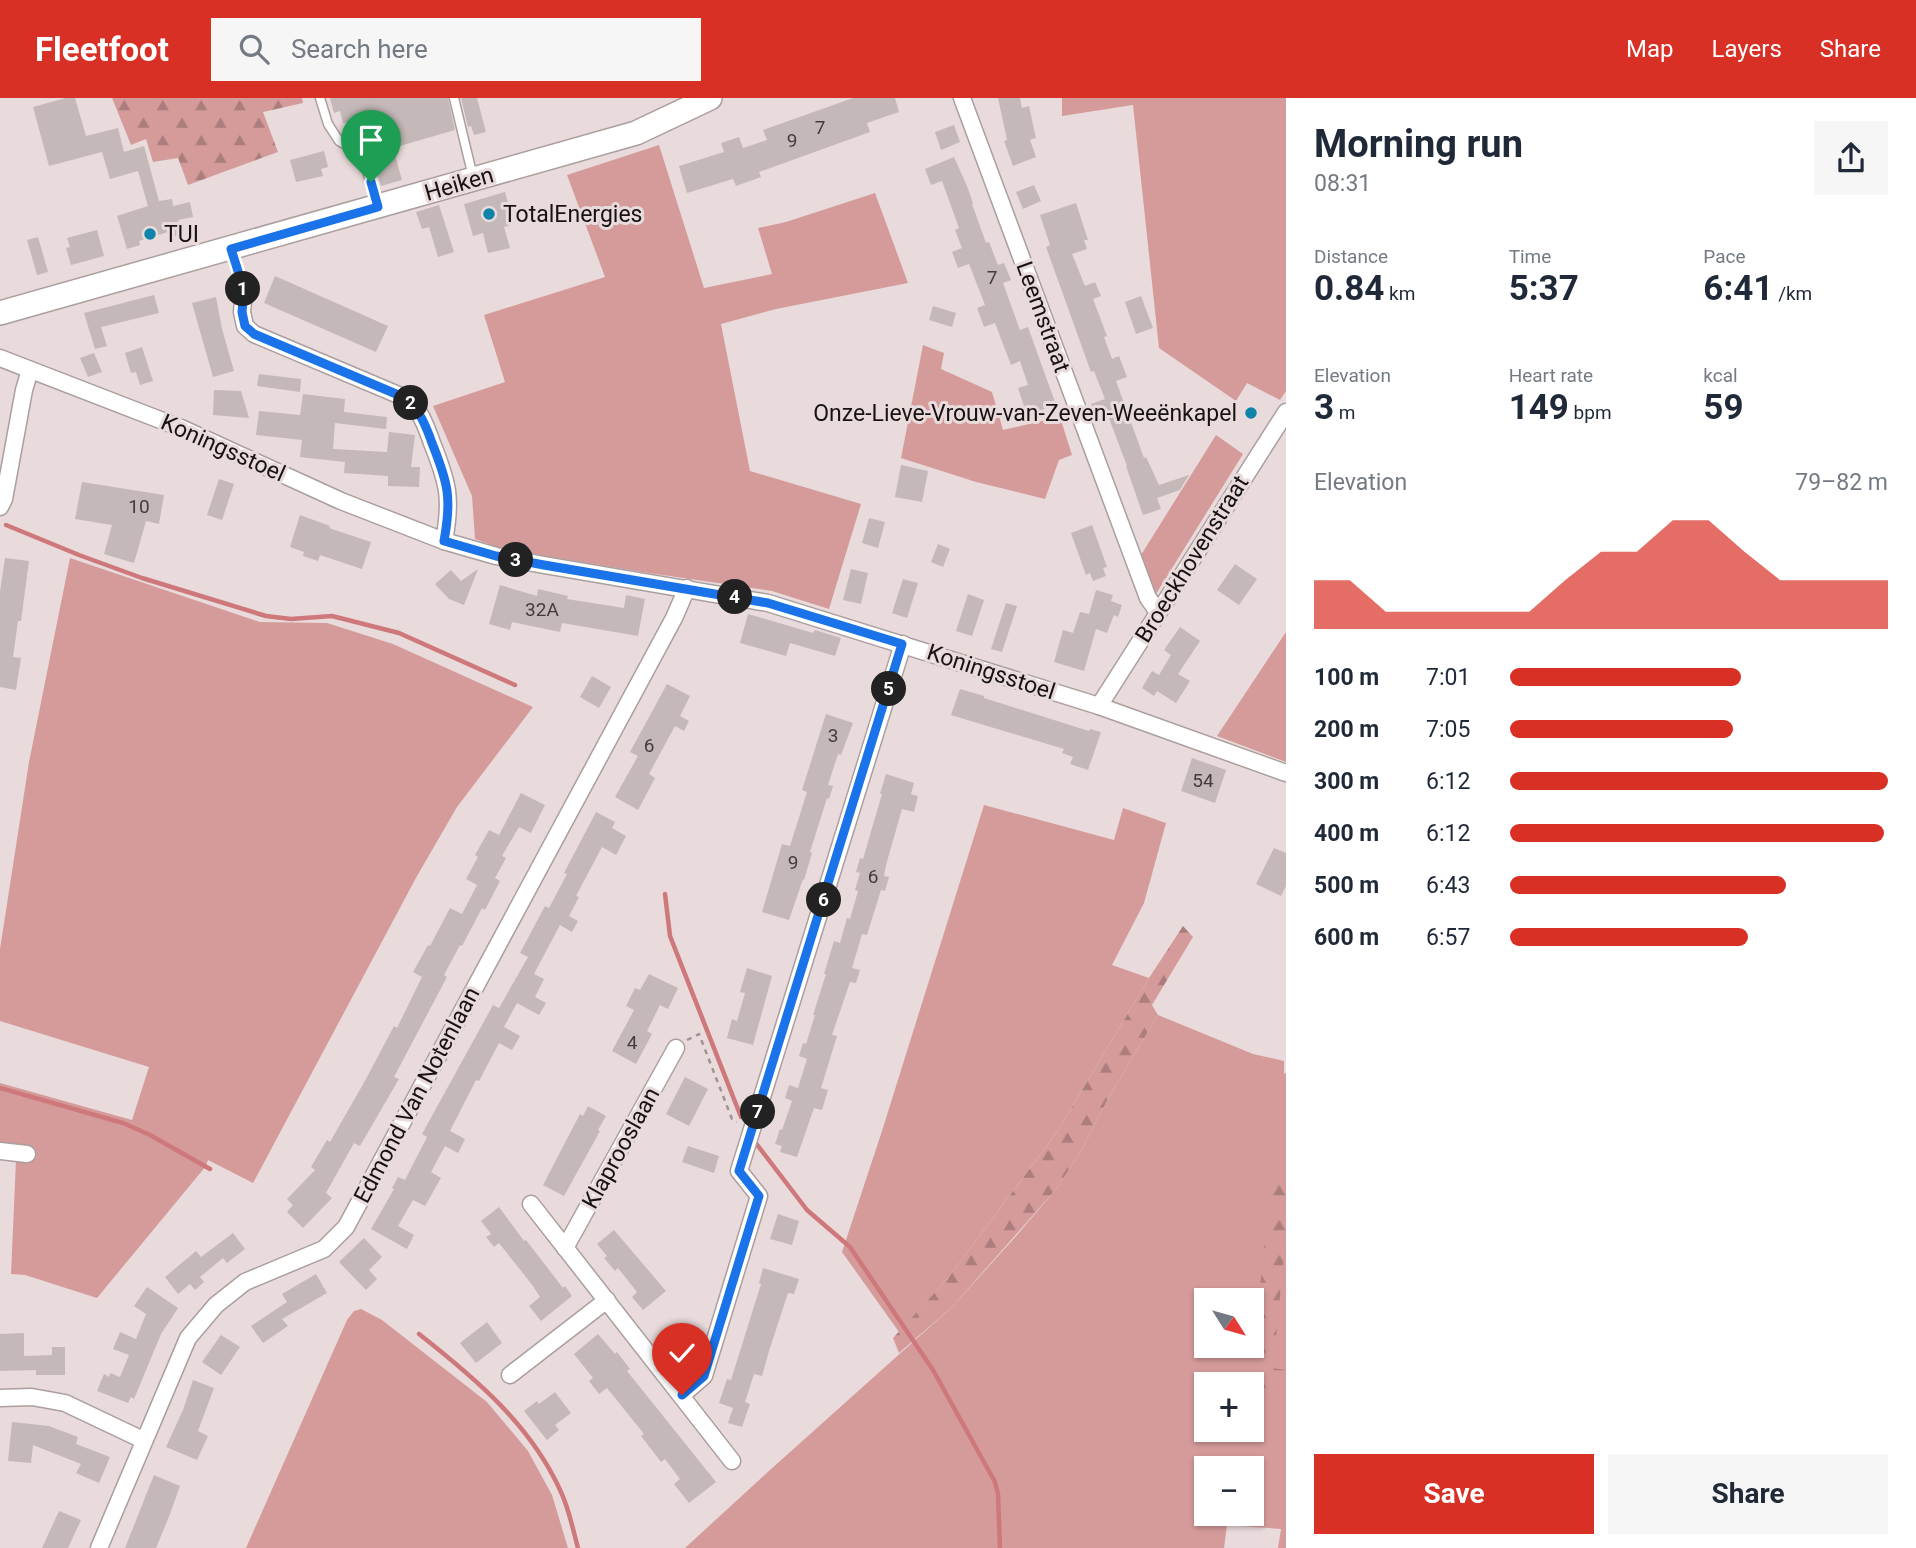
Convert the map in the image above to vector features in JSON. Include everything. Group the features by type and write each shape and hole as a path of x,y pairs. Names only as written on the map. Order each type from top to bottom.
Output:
{"main road":[{"name":"Heiken","path":"0,313 636,133 710,98"}],"street":[{"name":"Leemstraat","path":"962,98 1148,598 1158,612"},
{"path":"244,290 242,312 245,326 254,334 408,399 415,407 422,417 444,474 448,492 449,515 444,541"},
{"name":"Koningsstoel","path":"0,358 181,428 341,501 444,541 496,556 768,603 1099,706 1286,773"},
{"path":"0,507 4,499 30,370"},
{"name":"Broeckhovenstraat","path":"1099,706 1286,412"},
{"name":"Edmond Van Notenlaan","path":"99,1548 188,1338 216,1305 245,1282 324,1248 346,1227 674,618 687,588"},
{"path":"682,1395 704,1376 759,1196 739,1171 902,644"},
{"name":"Klaprooslaan","path":"565,1248 676,1048"},
{"path":"0,1151 27,1154"},
{"path":"531,1204 732,1461"},
{"path":"510,1375 607,1300"},
{"path":"0,1398 32,1397 65,1403 143,1440"}],"lane":[{"path":"320,98 328,124 339,141 356,151 364,161 378,207"},
{"path":"454,98 474,180"}],"path":[{"path":"676,1048 682,1047 688,1039 699,1034 732,1119 754,1127"}],"green space":[{"path":"112,98 302,98 303,103 263,112 278,152 188,185 178,158 153,162 146,139 131,145"},
{"path":"1062,98 1286,98 1286,391 1280,400 1247,383 1236,401 1159,348 1133,105 1062,116"},
{"path":"659,145 704,288 772,274 758,228 786,222 875,193 908,283 776,309 721,324 750,471 861,504 829,609 772,591 502,549 475,539 472,496 433,406 505,382 484,315 605,277 567,175"},
{"path":"923,345 944,353 941,369 992,392 1003,430 1060,417 1072,455 1059,460 1045,499 976,482 901,458"},
{"path":"1216,435 1243,454 1156,594 1141,555"},
{"path":"70,558 260,622 327,623 393,644 533,707 457,807 417,876 253,1183 208,1160 206,1166 97,1298 25,1275 11,1274 16,1160 0,1146 0,1083 132,1120 149,1067 0,1021 0,949 29,762"},
{"path":"1286,632 1286,762 1217,736"},
{"path":"984,805 1114,840 1123,808 1166,823 1144,903 1112,965 1149,978 1057,1132 948,1278 899,1332 842,1252"},
{"path":"1183,926 1193,937 1152,1005 1158,1015 1057,1188 952,1307 899,1353 893,1338 948,1278 1057,1132"},
{"path":"1158,1015 1253,1054 1284,1061 1286,1548 1278,1548 1281,1529 1240,1526 1264,1526 1264,1456 1194,1456 1194,1526 1227,1526 1224,1548 685,1548 952,1307 1057,1188 1081,1151 1109,1097"},
{"path":"1273,1167 1286,1168 1286,1236 1273,1368 1286,1370 1286,1393 1264,1388 1264,1372 1251,1372 1252,1358 1264,1358 1264,1288 1260,1288"},
{"path":"361,1309 382,1320 487,1402 528,1451 552,1495 568,1548 246,1548 347,1320 354,1311"}],"building":[{"path":"75,98 86,136 118,128 124,152 144,146 159,201 172,199 173,206 190,202 193,217 178,220 182,234 170,238 168,232 139,241 140,245 127,249 117,216 148,206 138,171 110,179 102,152 49,166 33,107"},
{"path":"330,98 448,98 455,130 393,148 402,180 381,186 360,120 343,123 340,111 334,113"},
{"path":"461,98 477,98 486,132 474,135 471,126 468,127"},
{"path":"853,98 895,98 899,112 867,123 870,132 759,172 761,177 736,186 733,179 687,193 679,166 724,152 721,143 739,137 743,148 767,140 763,130"},
{"path":"998,98 1020,98 1022,108 1029,106 1036,138 1030,140 1036,157 1013,166 1004,141 1007,140"},
{"path":"954,125 960,142 941,150 935,132"},
{"path":"324,151 328,167 321,169 323,176 296,182 290,160"},
{"path":"954,157 986,243 989,242 998,265 1004,263 1011,280 1003,283 1020,330 1028,327 1056,405 1027,415 1018,388 1028,385 1020,361 1011,365 995,323 984,327 977,308 985,305 969,264 958,268 952,252 962,248 955,230 959,228 942,181 931,185 925,169"},
{"path":"1034,185 1041,201 1023,209 1016,192"},
{"name":"TotalEnergies","path":"505,192 514,224 504,227 510,248 488,253 483,233 473,236 464,204"},
{"path":"1076,203 1088,240 1084,240 1087,249 1072,254 1085,286 1095,282 1101,296 1093,299 1107,336 1104,337 1112,359 1119,356 1127,377 1116,381 1144,458 1146,457 1159,485 1189,475 1180,490 1157,498 1161,509 1143,515 1107,413 1096,417 1091,404 1105,399 1094,371 1091,372 1046,247 1050,245 1040,215"},
{"path":"439,205 454,252 438,257 429,227 422,229 416,212"},
{"path":"97,230 104,256 71,265 66,248 70,247 67,238"},
{"path":"38,237 48,272 37,275 27,240"},
{"path":"275,276 388,326 376,352 264,303"},
{"path":"154,295 159,313 101,327 107,346 95,349 84,313"},
{"path":"1141,296 1153,328 1136,334 1125,302"},
{"path":"216,297 234,371 213,377 192,303"},
{"path":"933,306 956,313 952,327 929,320"},
{"path":"142,347 153,381 140,385 136,372 131,373 125,353"},
{"path":"94,353 102,372 88,377 80,358"},
{"path":"259,374 301,379 300,392 257,386"},
{"path":"214,390 241,391 249,418 213,415"},
{"path":"303,394 345,399 344,412 387,417 386,429 335,423 333,449 387,452 389,432 415,435 411,467 420,467 419,487 388,486 388,476 344,473 345,462 300,457 302,440 256,435 259,411 300,415"},
{"path":"901,465 928,471 922,502 895,497"},
{"path":"219,479 234,484 222,520 207,515"},
{"path":"82,482 164,495 159,524 146,521 134,563 104,554 112,525 75,519"},
{"path":"300,515 371,542 362,569 320,555 318,561 303,556 304,552 290,547"},
{"path":"869,518 885,522 878,548 862,543"},
{"path":"1092,525 1107,567 1103,568 1106,576 1093,581 1090,573 1086,575 1071,533"},
{"path":"938,544 950,549 943,567 931,562"},
{"path":"5,558 29,561 13,657 21,658 16,690 0,687 0,592"},
{"path":"1235,564 1257,579 1239,605 1217,590"},
{"path":"478,569 464,605 449,599 435,584 451,570 461,581"},
{"path":"851,569 868,573 861,604 843,600"},
{"path":"903,579 918,583 907,618 892,613"},
{"path":"500,585 537,596 538,589 568,596 567,599 624,608 626,595 645,599 638,636 562,623 560,632 512,622 510,630 489,624"},
{"path":"1096,590 1113,595 1111,601 1122,605 1118,617 1114,615 1107,633 1096,629 1084,671 1054,662 1063,630 1073,633 1080,612 1089,614"},
{"path":"968,594 984,600 972,636 956,631"},
{"path":"1006,603 1017,606 1002,652 991,649"},
{"path":"748,614 813,633 815,630 841,638 835,656 790,643 786,656 740,643"},
{"path":"1180,627 1200,641 1178,674 1190,681 1176,703 1157,691 1154,696 1142,688 1152,671 1159,675 1171,655 1164,650"},
{"path":"592,676 611,687 599,708 580,697"},
{"path":"667,684 690,696 680,716 689,721 684,731 675,726 649,774 655,778 638,810 615,797 638,756 630,752"},
{"path":"960,689 1089,731 1101,732 1088,770 1070,764 1073,757 1062,753 1064,749 951,715"},
{"path":"826,714 853,723 841,755 838,754 828,785 833,786 789,920 762,912 782,844 790,846 807,792 802,790"},
{"path":"1192,758 1226,770 1215,803 1181,791"},
{"path":"886,774 914,783 911,794 918,796 914,812 902,809 886,865 884,876 889,877 885,891 881,890 867,935 862,934 852,968 860,970 856,983 850,982 832,1035 837,1036 821,1088 828,1090 822,1110 814,1108 797,1157 780,1152 782,1146 775,1144 792,1101 785,1098 789,1085 798,1088 807,1059 799,1056 803,1043 806,1044 815,1015 834,941 840,943 847,918 850,919 858,891 855,890 860,873 856,872 860,858 863,859"},
{"path":"521,793 545,805 531,833 519,827 502,856 506,858 495,878 500,881 444,975 447,977 394,1077 399,1079 360,1146 354,1143 326,1193 332,1198 303,1228 287,1212 293,1205 287,1199 315,1170 311,1167 327,1140 330,1142 394,1026 397,1028 422,977 413,972 450,908 462,914 477,885 466,879 478,857 475,855 489,830 499,835"},
{"path":"596,812 615,822 612,828 626,836 616,855 602,847 576,896 579,897 569,916 578,921 572,932 560,925 534,974 544,979 535,997 546,1003 539,1015 517,1003 504,1027 520,1036 512,1050 499,1043 450,1131 465,1139 458,1153 445,1146 431,1172 441,1178 425,1206 413,1200 398,1226 414,1235 407,1249 371,1229 398,1177 405,1180 427,1137 422,1134 493,1005 499,1008 528,957 520,953 545,906 549,908"},
{"path":"1274,848 1286,853 1286,886 1281,896 1256,884"},
{"path":"747,968 772,976 753,1045 727,1038 732,1019 737,1021 745,993 740,992"},
{"path":"649,974 678,988 668,1009 660,1005 647,1031 652,1034 636,1064 612,1051 634,1010 626,1006 635,988 640,990"},
{"path":"685,1077 708,1089 689,1126 666,1114"},
{"path":"588,1106 606,1116 564,1196 543,1185 580,1114 583,1116"},
{"path":"688,1146 719,1156 714,1173 682,1162"},
{"path":"499,1207 524,1241 526,1240 572,1296 541,1321 529,1306 540,1297 533,1286 499,1243 494,1247 486,1237 491,1234 481,1221"},
{"path":"778,1214 799,1221 792,1245 770,1239"},
{"path":"614,1230 666,1291 643,1310 632,1297 637,1292 618,1268 615,1271 604,1258 607,1256 597,1244"},
{"path":"233,1233 245,1249 227,1263 223,1258 200,1277 204,1282 195,1290 190,1284 178,1294 165,1277 196,1251 201,1257"},
{"path":"364,1238 382,1257 369,1270 377,1279 366,1290 339,1262"},
{"path":"763,1268 799,1279 794,1294 788,1293 762,1376 754,1374 745,1402 750,1404 742,1427 728,1423 733,1408 719,1403 727,1379 731,1380 761,1284 759,1283"},
{"path":"316,1274 327,1293 282,1319 288,1326 263,1343 251,1326 287,1302 282,1294"},
{"path":"147,1287 178,1308 161,1334 134,1399 131,1397 128,1403 97,1391 104,1374 120,1377 129,1355 113,1349 120,1332 136,1339 146,1314 134,1306"},
{"path":"487,1322 502,1343 476,1363 460,1343"},
{"path":"24,1333 24,1356 52,1355 52,1347 65,1347 65,1375 36,1375 36,1370 0,1371 0,1334"},
{"path":"598,1334 615,1354 617,1352 630,1369 627,1371 716,1482 689,1503 674,1484 680,1479 665,1459 661,1462 641,1436 644,1434 607,1388 599,1394 589,1381 593,1378 574,1354"},
{"path":"221,1335 240,1347 221,1375 202,1362"},
{"path":"193,1380 214,1388 198,1431 208,1436 197,1460 166,1447"},
{"path":"555,1392 571,1413 555,1425 559,1430 547,1440 524,1411"},
{"path":"12,1422 49,1426 78,1437 76,1444 110,1457 99,1483 76,1473 81,1464 33,1445 31,1463 8,1461"},
{"path":"154,1475 180,1486 170,1514 156,1548 125,1548"},
{"path":"59,1511 81,1520 68,1548 42,1548"}],"waterway":[{"path":"6,525 142,578 266,616 291,619 332,616 399,633 515,685"},
{"path":"665,894 670,936 741,1117"},
{"path":"0,1088 123,1123 210,1169"},
{"path":"755,1142 807,1210 850,1247 933,1370 995,1482 1000,1548"},
{"path":"419,1334 500,1404 534,1445 564,1499 578,1548"}],"place":[{"name":"TotalEnergies","path":"489,214"},
{"name":"TUI","path":"150,234"},
{"name":"Onze-Lieve-Vrouw-van-Zeven-Weeënkapel","path":"1251,413"}],"route":[{"path":"371,182 378,207 231,249 244,290 242,312 245,326 254,334 408,399 422,417 444,474 449,515 444,541 496,556 768,603 902,644 739,1171 759,1196 704,1376 682,1395"}]}
